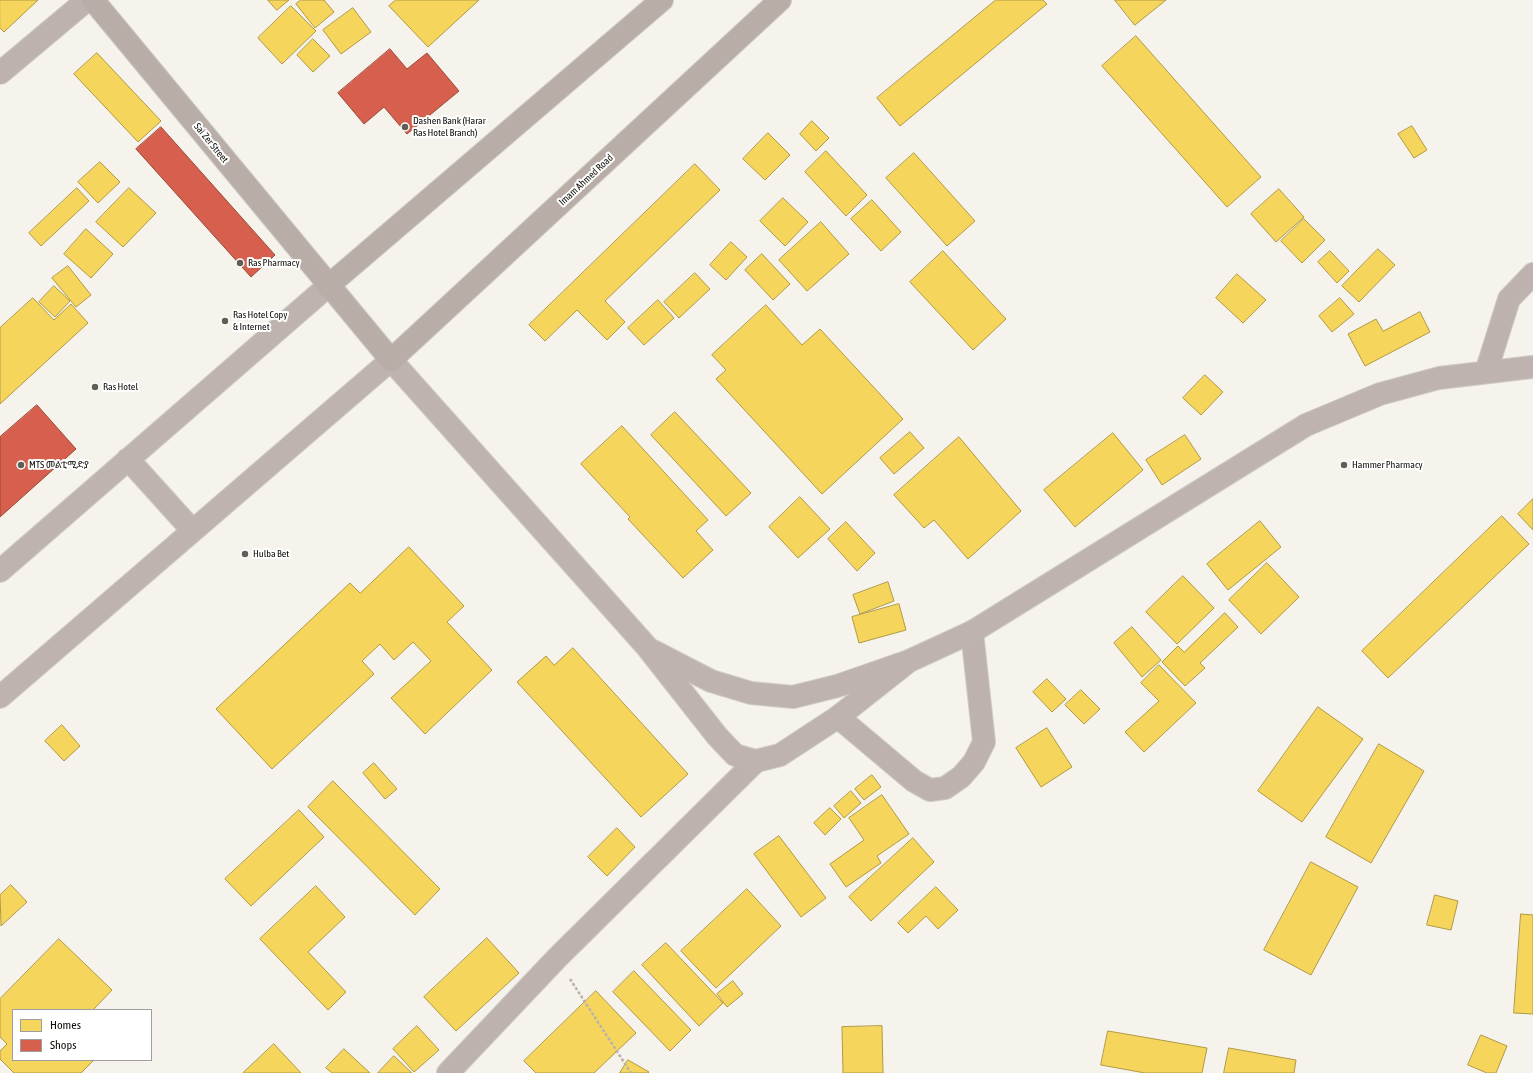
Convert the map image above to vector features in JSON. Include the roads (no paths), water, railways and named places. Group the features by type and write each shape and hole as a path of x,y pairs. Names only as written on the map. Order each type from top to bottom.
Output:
{"highway":[{"name":"Sai Zer Street","path":"93,0 328,286 391,360"},
{"path":"328,286 662,0"},
{"name":"Imam Ahmed Road","path":"391,360 780,0"}],"main road":[{"path":"0,571 328,286"},
{"path":"0,697 391,360 647,647 717,736 735,755 756,761 780,755 838,717 909,661"},
{"path":"647,647 712,681 751,694 793,697 837,686 909,661 972,632 1306,425 1380,394 1439,378 1533,367"},
{"path":"128,459 192,530"}],"street":[{"path":"0,73 87,0"},
{"path":"1486,372 1509,300 1533,274"},
{"path":"838,717 914,781 930,790 945,788 962,777 974,762 984,742 972,632"},
{"path":"448,1073 557,958 756,761"}],"place":[{"name":"Dashen Bank (Harar Ras Hotel Branch)","path":"405,127"},
{"name":"Ras Pharmacy","path":"240,263"},
{"name":"Ras Hotel Copy & Internet","path":"225,321"},
{"name":"Ras Hotel","path":"95,387"},
{"name":"MTS መልቲሚድያ","path":"21,465"},
{"name":"Hammer Pharmacy","path":"1344,465"},
{"name":"Hulba Bet","path":"245,554"}]}
